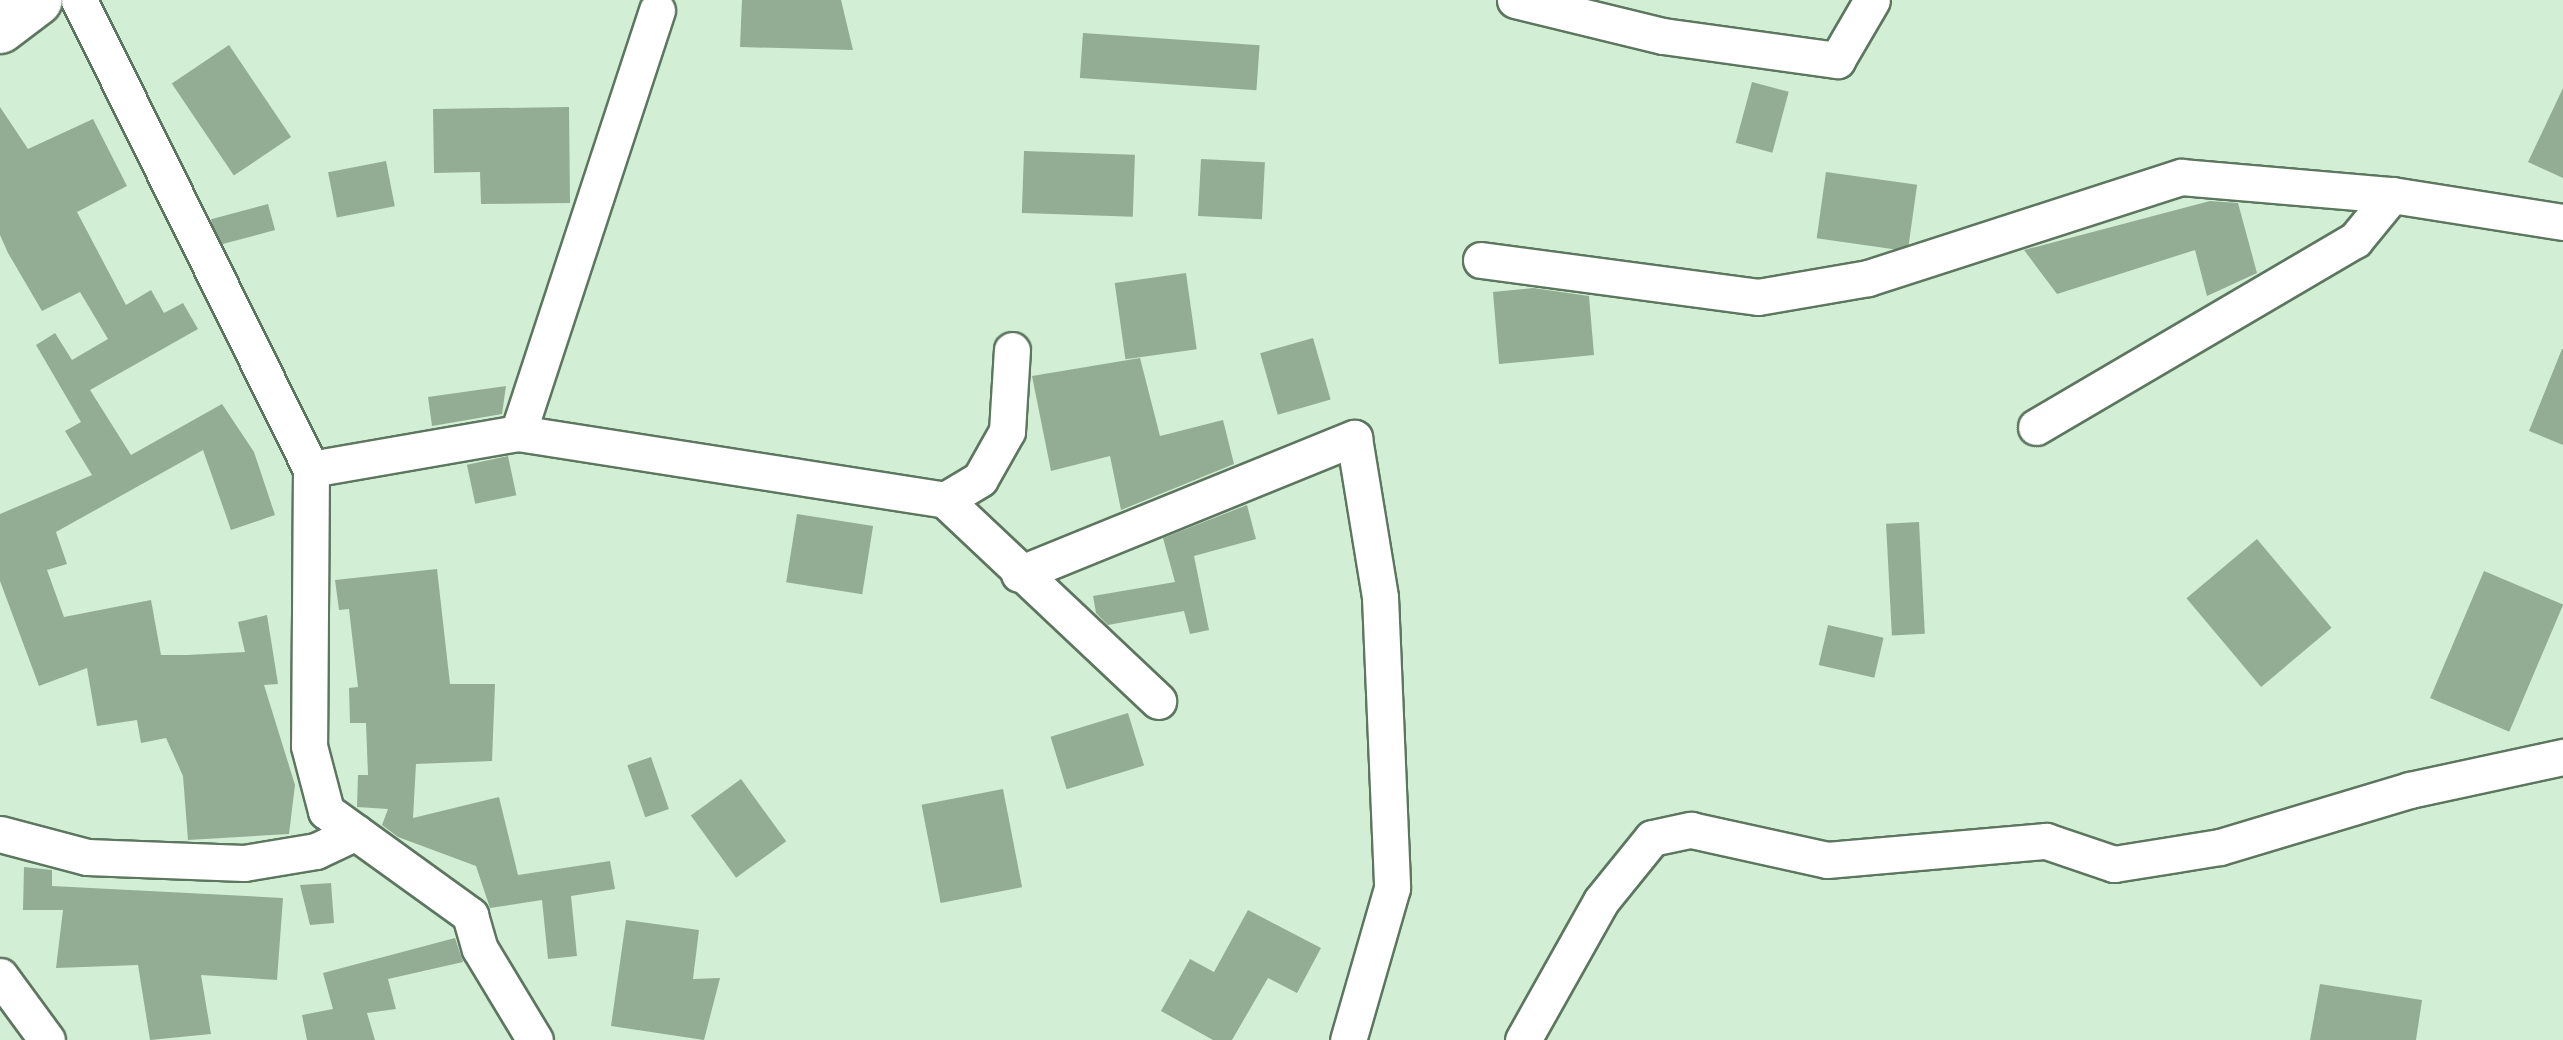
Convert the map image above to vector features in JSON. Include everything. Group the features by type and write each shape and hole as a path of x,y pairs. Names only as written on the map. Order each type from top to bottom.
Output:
{"main road":[{"path":"0,28 37,0"}],"street":[{"path":"79,0 312,469 309,746 326,812 470,915 480,949 535,1040"},
{"path":"1515,0 1662,36 1836,60 1872,0"},
{"path":"518,433 657,10"},
{"path":"1480,260 1758,298 1868,278 2180,178 2392,195 2563,222"},
{"path":"2036,427 2355,240 2392,195"},
{"path":"945,500 980,479 1007,432 1012,350"},
{"path":"312,469 518,433 945,500 1019,574 1158,701"},
{"path":"1019,574 1354,438 1380,597 1392,888 1348,1040"},
{"path":"1524,1040 1600,901 1652,838 1692,830 1828,860 2046,841 2114,864 2220,848 2410,790 2563,757"},
{"path":"0,834 87,857 244,863 316,851 356,832"},
{"path":"0,976 46,1040"}],"building":[{"path":"742,0 841,0 853,50 740,47"},
{"path":"1083,33 1260,45 1256,90 1080,78"},
{"path":"229,45 291,137 234,176 172,84"},
{"path":"1752,82 1789,92 1772,153 1736,143"},
{"path":"2563,88 2563,178 2528,162"},
{"path":"0,107 28,149 93,119 127,186 77,212 126,305 151,290 164,313 183,303 198,329 90,390 131,455 222,404 254,452 275,515 231,530 203,450 56,532 67,564 47,570 64,617 151,600 161,655 187,655 245,652 238,622 267,615 278,684 264,685 295,785 289,834 188,840 183,776 166,738 141,743 137,720 97,726 87,668 39,686 0,581 0,514 92,475 65,431 81,422 36,345 55,333 72,360 108,339 80,292 42,311 8,253 0,235"},
{"path":"569,107 570,203 481,204 480,172 434,173 433,109"},
{"path":"1024,151 1135,155 1133,217 1022,213"},
{"path":"1201,159 1265,162 1262,219 1198,216"},
{"path":"386,161 395,206 337,217 328,172"},
{"path":"1826,172 1917,185 1908,251 1817,238"},
{"path":"2210,201 2238,203 2257,273 2207,296 2195,250 2057,294 2024,250"},
{"path":"268,204 275,230 218,245 211,219"},
{"path":"1186,273 1197,349 1125,359 1115,283"},
{"path":"1533,288 1589,296 1594,355 1499,364 1493,292"},
{"path":"1313,338 1331,400 1278,415 1260,353"},
{"path":"2563,349 2563,445 2529,431"},
{"path":"1140,358 1160,436 1223,420 1234,464 1121,510 1110,456 1051,471 1032,376"},
{"path":"506,386 502,414 432,426 428,397"},
{"path":"508,456 516,495 475,504 467,465"},
{"path":"1247,505 1256,539 1194,556 1209,630 1190,634 1184,611 1108,625 1096,613 1093,596 1175,582 1163,538"},
{"path":"797,514 873,526 862,594 786,582"},
{"path":"1919,522 1925,634 1892,636 1886,524"},
{"path":"2257,539 2332,628 2261,687 2187,598"},
{"path":"437,569 450,684 495,684 492,761 416,764 413,818 499,797 518,875 610,861 615,889 571,896 577,956 548,959 542,900 490,908 476,866 398,837 382,825 388,809 357,807 358,775 368,775 366,723 350,723 349,688 358,687 349,609 339,610 335,580"},
{"path":"2484,571 2563,605 2509,732 2430,698"},
{"path":"1828,625 1884,638 1874,678 1819,665"},
{"path":"1128,713 1144,766 1067,789 1051,737"},
{"path":"651,757 669,809 645,817 627,765"},
{"path":"741,779 786,841 736,878 691,815"},
{"path":"1003,789 1022,887 941,903 922,805"},
{"path":"24,867 52,870 52,886 283,898 277,980 201,975 211,1034 150,1040 138,965 56,968 63,910 23,910"},
{"path":"331,883 334,923 310,925 300,885"},
{"path":"1248,910 1321,948 1297,993 1268,978 1232,1040 1213,1040 1161,1011 1190,959 1214,972"},
{"path":"626,920 699,930 693,979 720,978 704,1040 611,1026"},
{"path":"455,938 463,962 388,979 396,1009 367,1013 375,1040 307,1040 302,1015 333,1009 323,973"},
{"path":"2320,984 2422,1000 2416,1040 2310,1040"}]}
